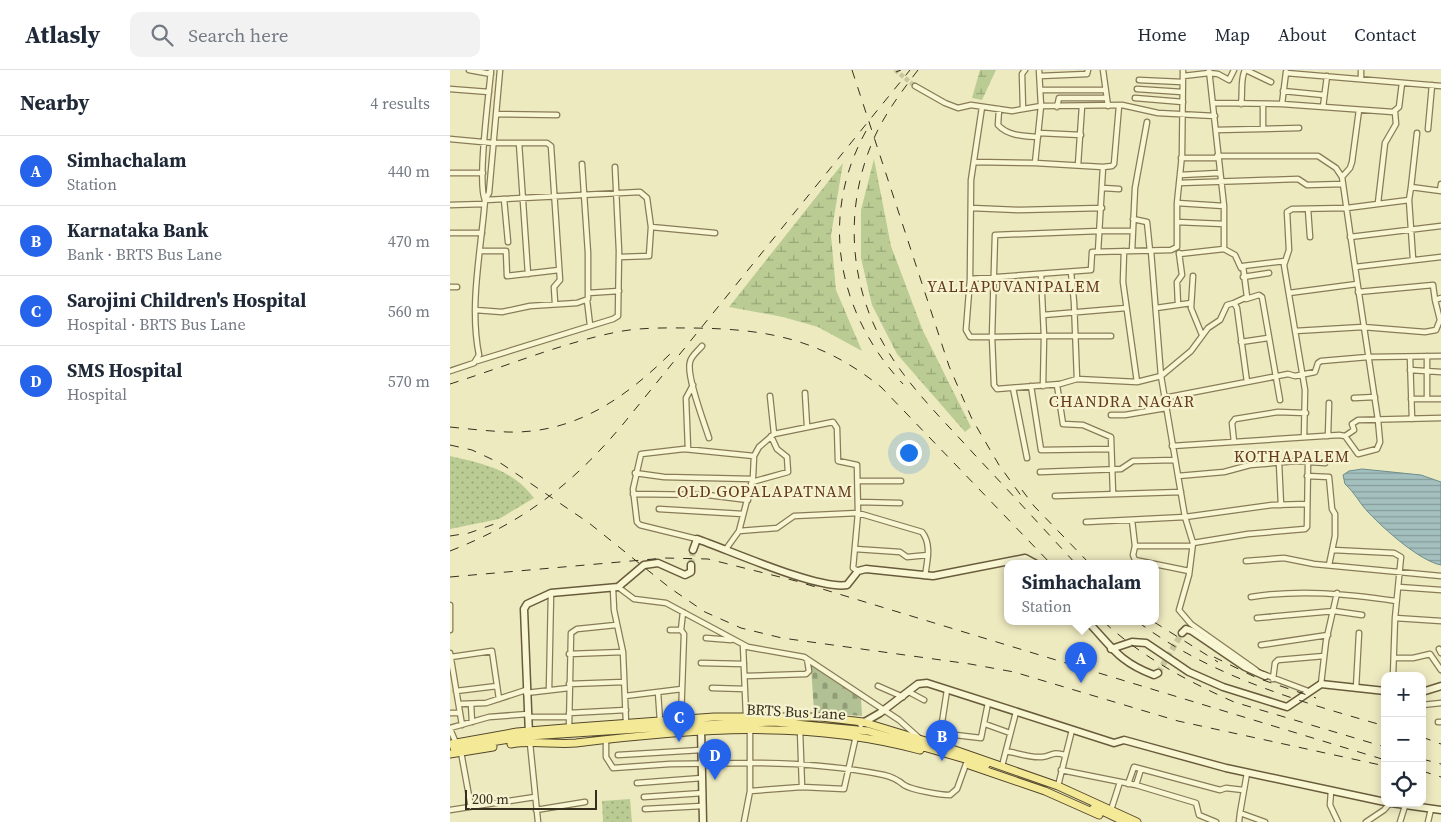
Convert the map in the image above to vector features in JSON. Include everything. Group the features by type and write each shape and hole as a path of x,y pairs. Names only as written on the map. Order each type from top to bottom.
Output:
{"main road":[{"path":"453,744 529,737 569,727 746,716 821,717 859,729 886,741 966,764 1045,791 1115,822"},
{"name":"BRTS Bus Lane","path":"450,749 529,737 739,723 805,724 859,729 896,738 1016,775 1070,795 1125,822"},
{"path":"450,754 516,743 529,737 574,743 701,729 859,729 919,739 1002,766 1058,786 1137,822"}],"street":[{"path":"469,70 491,72 483,173 482,193 484,202 481,251 474,310 474,328 480,356 477,361"},
{"path":"484,202 489,193 500,70"},
{"path":"1023,109 1022,74 1025,70"},
{"path":"1036,163 1041,106 1039,70"},
{"path":"1040,76 1084,74 1088,70"},
{"path":"1103,70 1108,106"},
{"path":"1178,305 1177,282 1182,276 1180,254 1177,248 1177,204 1183,114 1183,70"},
{"path":"1139,80 1182,79 1209,72 1230,80 1234,70"},
{"path":"1241,104 1242,79 1246,70 1271,82"},
{"path":"1361,70 1361,79"},
{"path":"1282,104 1286,71 1441,86"},
{"path":"1209,72 1224,206 1224,249"},
{"path":"1323,107 1327,76"},
{"path":"1378,203 1385,143 1396,124 1395,112 1399,107 1402,83"},
{"path":"1428,129 1432,85"},
{"path":"915,86 952,106 982,107 999,110 1041,106 1119,106 1215,116"},
{"path":"450,89 489,92"},
{"path":"1137,89 1182,92"},
{"path":"1040,90 1105,90"},
{"path":"1283,91 1324,95"},
{"path":"1057,107 1059,98 1106,98"},
{"path":"1135,98 1182,102"},
{"path":"1213,103 1282,104 1395,112"},
{"path":"1263,105 1263,129"},
{"path":"1078,165 1082,106"},
{"path":"974,162 1112,166 1114,164 1119,106"},
{"path":"982,107 974,162 967,335 970,337 1110,336"},
{"path":"999,110 998,125 1004,131 1016,135 1081,135"},
{"path":"1342,177 1350,168 1352,162 1359,110"},
{"path":"496,114 557,115"},
{"path":"1132,251 1134,188 1147,122"},
{"path":"1216,130 1299,128"},
{"path":"1413,259 1409,200 1417,133"},
{"path":"450,139 486,143 547,143 551,146 560,282 554,287 555,303"},
{"path":"519,143 528,274"},
{"path":"1181,158 1318,156 1336,168 1342,177 1380,442 1376,450 1358,454 1345,436"},
{"path":"582,164 585,194 587,300 590,325"},
{"path":"450,371 618,316 620,257 615,167"},
{"path":"1098,252 1103,167"},
{"path":"450,173 483,173"},
{"path":"1180,175 1219,173"},
{"path":"1179,183 1298,178 1308,186 1343,184"},
{"path":"1411,187 1440,191 1441,184"},
{"path":"1103,188 1119,189"},
{"path":"450,205 504,199 636,191 645,194 651,227 649,256 620,257"},
{"path":"504,199 508,242"},
{"path":"1304,437 1306,413 1302,374 1285,261 1290,250 1287,212 1308,209 1347,208 1409,200"},
{"path":"1177,204 1224,206"},
{"path":"971,208 1019,210 1102,208"},
{"path":"1308,209 1310,237"},
{"path":"1133,219 1147,222 1164,398 1180,492 1193,545 1190,571 1179,608 1180,614 1265,676"},
{"path":"1177,222 1224,224"},
{"path":"1350,237 1441,226"},
{"path":"651,227 715,232"},
{"path":"1133,231 1099,230 1041,235 996,235 994,239 992,336 995,387 1000,389 1043,386 1077,379 1137,382 1161,376 1190,350 1202,335 1220,320 1227,305 1259,296 1262,297 1280,400"},
{"path":"450,233 482,233"},
{"path":"970,280 1091,270 1092,252 1150,251 1177,248"},
{"path":"1180,254 1219,252 1224,249"},
{"path":"1224,249 1235,255 1241,268 1246,299"},
{"path":"481,251 506,251 507,276 559,270"},
{"path":"1124,251 1123,282 1137,382"},
{"path":"1355,266 1441,257"},
{"path":"1241,268 1250,264 1285,261"},
{"path":"1071,272 1077,379"},
{"path":"1243,277 1269,273"},
{"path":"1041,274 1044,336 1043,386"},
{"path":"1193,276 1191,303 1193,314 1202,335"},
{"path":"1289,294 1357,284"},
{"path":"1295,330 1363,327 1425,332 1436,330 1440,320 1433,285 1358,292"},
{"path":"450,287 457,287"},
{"path":"588,293 619,291"},
{"path":"1435,300 1441,298"},
{"path":"474,310 502,312 530,306 587,300"},
{"path":"1156,308 1191,303"},
{"path":"1234,303 1247,382"},
{"path":"1043,315 1126,308"},
{"path":"1241,342 1268,338"},
{"path":"702,346 690,361 693,385 709,438"},
{"path":"1410,356 1412,419"},
{"path":"1427,356 1427,399"},
{"path":"1164,398 1275,377 1315,372 1319,362 1368,357 1441,356"},
{"path":"1410,370 1441,372"},
{"path":"1058,384 1062,424 1084,425 1111,437 1113,494"},
{"path":"688,449 686,398 693,385"},
{"path":"1031,386 1041,450 1111,449"},
{"path":"1013,388 1027,458"},
{"path":"805,393 807,426"},
{"path":"635,473 664,477 752,481 788,472 787,456 777,449 772,435 770,396"},
{"path":"1354,398 1374,397"},
{"path":"1411,399 1441,399"},
{"path":"1328,436 1329,403"},
{"path":"1111,415 1125,415 1166,408"},
{"path":"1234,442 1232,423 1235,419 1278,412 1306,413"},
{"path":"1172,446 1345,436 1354,430 1354,422 1441,418"},
{"path":"726,549 739,531 752,481 754,456 759,447 772,435 830,422 836,424 838,461 857,465 858,513 853,568 858,571"},
{"path":"754,456 688,449 643,453 640,456 635,473 633,494 635,516 640,525 697,539 801,577 841,586 848,584 858,571 866,569 925,576 946,575 1004,563"},
{"path":"1040,472 1111,470 1125,468 1133,461 1175,460"},
{"path":"1135,546 1193,545 1248,534 1305,529 1308,462"},
{"path":"1178,476 1224,472 1250,465 1325,462"},
{"path":"1278,463 1282,505"},
{"path":"1307,476 1329,477 1332,509 1335,514 1333,550 1329,565"},
{"path":"858,481 901,481"},
{"path":"1055,496 1180,492"},
{"path":"633,494 708,495 748,500"},
{"path":"858,502 900,503"},
{"path":"1086,522 1185,517 1282,505 1307,504"},
{"path":"658,509 743,514"},
{"path":"739,531 777,528 794,516 858,513 871,515 922,532 926,538 928,555 925,576"},
{"path":"1132,520 1135,546 1133,555 1135,560"},
{"path":"693,550 697,539"},
{"path":"855,549 900,552 907,556 928,555"},
{"path":"1333,550 1398,554 1402,561 1396,601 1393,672"},
{"path":"1016,560 1025,558 1029,560"},
{"path":"1246,561 1284,558 1329,565 1441,576"},
{"path":"615,588 644,565 658,563 685,575 690,572 691,566"},
{"path":"1159,565 1190,571"},
{"path":"1399,587 1441,590"},
{"path":"615,588 616,624 622,652 626,723"},
{"path":"538,822 526,692 524,609 531,601 551,593 615,588 634,598 666,603 743,645 807,659 900,720 919,739"},
{"path":"549,690 551,593"},
{"path":"1251,597 1284,593 1337,593 1396,601"},
{"path":"1320,684 1337,593"},
{"path":"450,605 450,630"},
{"path":"1257,618 1334,611 1362,615"},
{"path":"681,719 684,634 681,630 683,612"},
{"path":"1395,618 1441,621"},
{"path":"569,727 570,634 574,630 616,624"},
{"path":"1091,625 1124,661 1155,675 1158,673"},
{"path":"1182,633 1186,629 1192,631 1245,667 1308,691"},
{"path":"670,630 681,630"},
{"path":"1356,688 1359,633"},
{"path":"1261,645 1328,635"},
{"path":"706,638 735,640"},
{"path":"1111,649 1132,642 1146,643 1189,672 1223,687 1283,706 1290,706 1320,684 1381,691"},
{"path":"743,645 746,716"},
{"path":"462,725 450,655 492,650 499,699"},
{"path":"569,654 622,652"},
{"path":"1394,658 1414,658 1430,654 1441,670"},
{"path":"1273,679 1275,663 1278,660 1324,656"},
{"path":"745,676 806,674 808,671 807,659"},
{"path":"700,663 744,664"},
{"path":"459,704 471,704 526,692 569,686 624,682"},
{"path":"750,791 802,787 844,789 859,729 918,684 924,683 1114,743 1124,740 1247,773 1381,801"},
{"path":"456,691 497,686"},
{"path":"878,686 903,697"},
{"path":"1426,691 1441,686"},
{"path":"712,688 745,688"},
{"path":"625,696 682,689"},
{"path":"947,690 942,732 980,738 983,735 988,703"},
{"path":"658,692 660,721"},
{"path":"909,692 924,700"},
{"path":"1426,705 1441,703"},
{"path":"471,704 472,722"},
{"path":"453,744 450,728 489,717 569,715 626,710"},
{"path":"450,713 460,712"},
{"path":"1002,766 1016,712"},
{"path":"985,724 1010,733"},
{"path":"744,822 750,791 750,728"},
{"path":"695,822 701,822 703,793 701,729"},
{"path":"800,730 802,787"},
{"path":"1058,786 1072,730"},
{"path":"606,739 606,757 613,768 702,763 802,763 886,776 898,779 907,786 950,795 957,789 966,764"},
{"path":"618,756 701,750"},
{"path":"1006,750 1035,757 1053,753 1065,755"},
{"path":"461,752 471,807"},
{"path":"1128,784 1134,767 1220,790 1226,788 1243,790"},
{"path":"1136,785 1141,769"},
{"path":"1061,770 1136,785 1196,803 1199,815 1216,822"},
{"path":"1239,822 1247,773"},
{"path":"637,783 702,778"},
{"path":"1111,810 1120,782"},
{"path":"1331,790 1330,805 1338,822"},
{"path":"644,797 703,793"},
{"path":"450,810 535,796"},
{"path":"536,810 585,802"},
{"path":"645,810 702,806"},
{"path":"1366,822 1387,807"},
{"path":"1400,822 1405,807"},
{"path":"1414,807 1441,810"},
{"path":"1428,822 1431,809"},
{"path":"1096,813 1100,821"},
{"path":"1240,813 1265,822"}],"green space":[{"path":"980,70 996,70 982,100 972,98"},
{"path":"874,159 891,246 923,331 971,427 965,432 897,354 872,305 861,258 861,210"},
{"path":"843,163 831,235 836,290 862,351 818,327 783,317 729,307"},
{"path":"450,456 486,465 507,474 534,498 499,519 450,529"},
{"path":"811,665 861,698 862,716 814,712"},
{"path":"630,799 632,822 603,822 602,801"}],"water":[{"path":"1362,469 1421,475 1441,482 1441,565 1423,558 1403,544 1366,510 1345,484 1343,475 1349,471"}],"tunnel":[{"path":"895,70 915,86"},
{"path":"691,565 693,550"},
{"path":"1158,673 1182,633"}],"railway":[{"path":"852,70 949,366 972,419 999,465 1022,497"},
{"path":"896,72 901,70"},
{"path":"450,551 477,540 524,514 546,499 586,465 624,423 910,70"},
{"path":"918,70 879,127 865,163 858,190 855,246 858,274 865,302 875,328 889,353 918,393 1072,560"},
{"path":"866,131 851,164 842,197 839,231 842,264 850,296 863,327 881,357 903,384"},
{"path":"450,384 575,342 626,330 665,328 720,329 770,334 793,340 837,358 881,387 1047,560"},
{"path":"450,427 486,431 531,431 554,427 576,420 616,399 670,354"},
{"path":"450,445 472,450 502,464 589,523 670,588 705,612 741,628 782,638 970,664 1014,672 1178,721 1381,765"},
{"path":"1022,490 1034,506 1086,560"},
{"path":"450,536 469,533 500,522"},
{"path":"450,577 665,558 708,559 796,581 1381,759"},
{"path":"1107,625 1149,657 1199,686 1234,702 1381,746"},
{"path":"1142,625 1196,658 1257,685 1288,697 1381,725"},
{"path":"1159,625 1218,662"},
{"path":"1214,657 1257,678 1316,698"},
{"path":"1426,738 1441,744"},
{"path":"1426,760 1441,764"},
{"path":"1426,772 1441,777"}],"place":[{"name":"Simhachalam","path":"1081,683"},
{"name":"Sarojini Children's Hospital","path":"679,742"},
{"name":"Karnataka Bank","path":"942,761"},
{"name":"SMS Hospital","path":"715,780"}],"district":[{"name":"YALLAPUVANIPALEM","path":"1014,286"},
{"name":"CHANDRA NAGAR","path":"1122,401"},
{"name":"KOTHAPALEM","path":"1292,456"},
{"name":"OLD GOPALAPATNAM","path":"765,491"}]}
